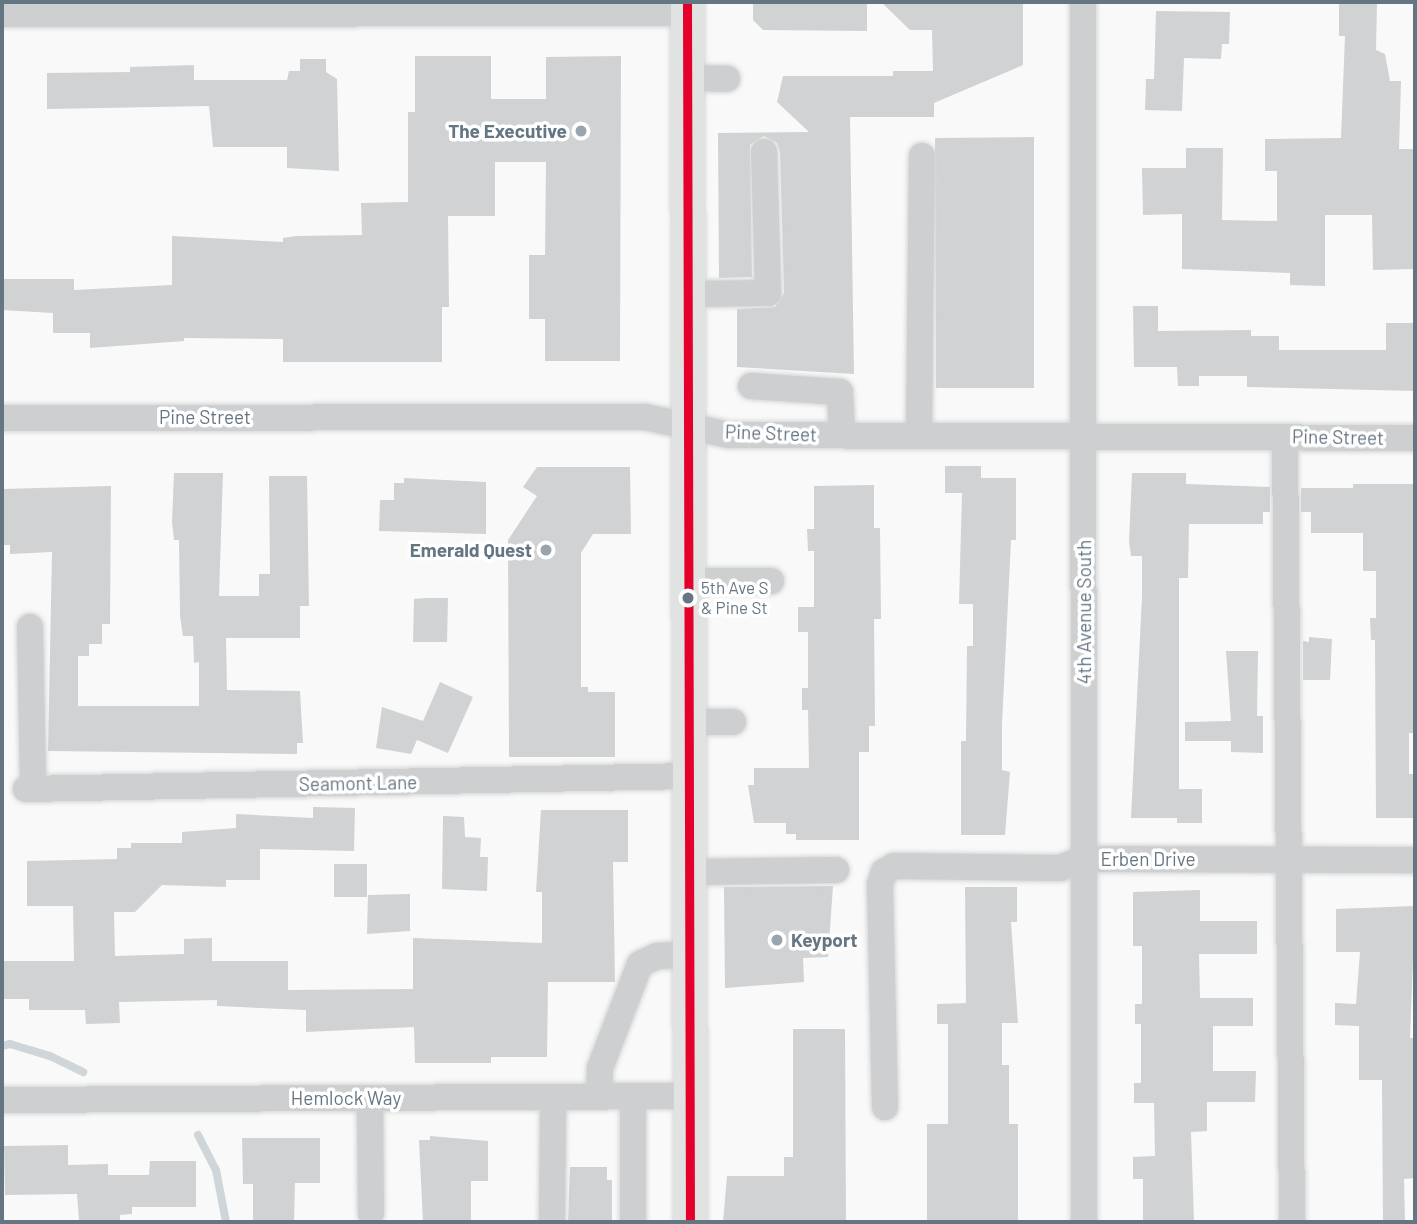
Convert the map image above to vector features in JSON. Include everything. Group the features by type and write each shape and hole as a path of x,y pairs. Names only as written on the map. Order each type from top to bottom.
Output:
{"main road":[{"path":"687,7 690,1222"}],"street":[{"name":"4th Avenue South","path":"1083,2 1084,1222"},
{"path":"2,14 446,6 687,7"},
{"path":"688,78 727,79"},
{"path":"689,294 768,293 764,152"},
{"path":"919,433 922,156"},
{"path":"751,386 840,392 842,435"},
{"name":"Pine Street","path":"2,418 631,416 729,435 919,433 1415,438"},
{"path":"1285,437 1291,860 1292,1222"},
{"path":"690,581 771,581"},
{"name":"Seamont Lane","path":"30,627 30,789 689,776"},
{"path":"690,722 733,722"},
{"name":"Erben Drive","path":"885,1107 880,884 884,872 894,866 1060,868 1084,859 1415,860"},
{"path":"690,872 836,870"},
{"path":"599,1097 600,1068 640,964 657,956 690,955"},
{"name":"Hemlock Way","path":"2,1100 690,1096"},
{"path":"552,1222 553,1097"},
{"path":"370,1098 371,1213"},
{"path":"633,1098 633,1222"}],"building":[{"path":"753,2 867,2 867,31 763,30 753,20"},
{"path":"881,2 1023,2 1023,65 934,103 934,117 850,117 854,374 737,367 737,309 775,307 784,293 780,152 777,143 764,136 750,145 752,277 719,278 718,133 809,132 777,102 783,76 893,76 893,71 933,71 932,30 910,30"},
{"path":"1339,2 1377,2 1376,50 1385,54 1390,81 1401,81 1399,149 1415,149 1415,269 1373,270 1372,215 1325,215 1325,286 1290,285 1290,273 1182,269 1182,214 1143,215 1142,168 1186,168 1186,148 1223,148 1222,220 1277,221 1277,171 1265,171 1265,139 1341,138 1345,36 1339,36"},
{"path":"1156,11 1230,12 1229,44 1222,44 1221,59 1184,58 1182,111 1145,110 1146,79 1154,79"},
{"path":"415,56 491,56 491,99 546,99 546,57 621,56 620,361 545,361 545,319 529,319 529,255 545,255 546,162 495,162 495,216 448,216 449,307 442,307 442,362 283,362 283,339 184,338 184,341 90,348 90,333 53,333 53,313 2,310 2,279 74,279 74,290 172,285 172,236 283,242 283,238 296,236 362,235 361,203 408,202 408,112 415,112"},
{"path":"300,59 326,59 326,72 337,79 339,171 287,168 287,147 213,147 209,106 47,109 47,73 130,72 130,67 194,65 194,80 287,80 289,71 300,71"},
{"path":"1034,137 1034,388 936,388 935,138"},
{"path":"1133,306 1158,306 1158,331 1251,330 1251,336 1279,336 1279,350 1386,350 1386,323 1415,323 1415,391 1247,387 1247,376 1199,376 1199,386 1178,386 1177,367 1134,367"},
{"path":"945,466 981,466 981,478 1016,478 1016,540 1011,540 1002,724 1002,770 1010,772 1005,835 961,835 961,741 966,741 967,646 973,646 973,604 959,604 962,493 945,493"},
{"name":"Emerald Quest","path":"537,467 630,467 631,534 593,534 581,553 581,687 588,687 588,692 615,692 615,757 509,757 508,540 537,496 523,487"},
{"path":"174,473 223,473 219,596 259,596 259,574 270,574 269,476 307,476 309,606 300,606 300,638 226,638 227,690 300,691 303,743 297,743 297,754 48,751 52,552 10,554 10,545 2,545 2,489 111,486 110,624 102,624 102,644 89,644 89,656 78,656 78,706 199,706 199,662 194,663 193,636 183,636 180,616 179,540 174,540 172,522"},
{"path":"1132,473 1186,473 1186,484 1270,487 1270,512 1263,512 1263,524 1189,524 1188,578 1179,578 1179,789 1202,789 1202,823 1177,823 1177,818 1131,818 1142,597 1142,556 1131,556 1129,542"},
{"path":"404,478 486,482 486,534 379,531 380,500 394,500 394,483 404,483"},
{"path":"1353,484 1415,484 1415,733 1409,733 1409,774 1415,774 1415,818 1376,818 1375,640 1371,640 1370,618 1376,618 1376,571 1363,571 1363,533 1311,533 1311,512 1301,512 1301,488 1353,488"},
{"path":"874,485 874,528 880,528 881,619 874,619 875,726 869,726 869,752 859,752 859,840 796,840 796,834 786,834 786,823 754,823 748,785 754,785 754,768 809,768 808,710 802,710 802,688 808,688 808,632 798,632 798,607 814,607 814,551 808,551 807,529 814,529 814,486"},
{"path":"448,598 447,642 413,642 414,599"},
{"path":"1309,637 1332,639 1330,680 1303,680 1303,641 1309,642"},
{"path":"1226,651 1258,651 1257,716 1263,716 1263,753 1231,752 1231,741 1185,741 1185,722 1231,721"},
{"path":"440,682 473,697 448,753 417,740 411,754 376,748 382,707 423,721"},
{"path":"313,807 355,808 354,851 260,849 260,880 226,880 226,887 162,885 135,912 114,912 115,956 184,954 184,939 212,938 212,961 288,961 288,990 413,989 413,938 542,943 542,892 536,892 541,810 628,810 628,862 613,862 615,982 548,982 547,1057 491,1057 491,1063 415,1063 414,1027 306,1032 306,1010 217,1006 217,1000 119,1002 120,1023 86,1024 85,1010 29,1010 29,999 2,999 2,961 74,961 73,906 27,906 27,861 117,859 117,848 131,848 131,843 182,843 182,832 236,828 236,814 313,818"},
{"path":"443,816 464,817 465,837 481,838 480,857 488,857 487,891 442,889"},
{"path":"334,864 367,864 367,897 334,897"},
{"name":"Keyport","path":"833,886 828,957 803,958 804,982 725,988 724,887"},
{"path":"965,887 1017,887 1017,922 1011,922 1018,1023 1002,1023 1002,1065 1009,1065 1009,1124 1018,1124 1018,1222 927,1222 927,1124 948,1124 948,1024 937,1024 937,1004 966,1003"},
{"path":"1200,890 1200,921 1257,921 1257,954 1199,954 1200,998 1253,998 1253,1026 1213,1026 1213,1071 1256,1071 1255,1102 1207,1102 1207,1131 1191,1132 1194,1222 1143,1222 1143,1179 1133,1179 1133,1157 1155,1156 1154,1103 1134,1103 1134,1083 1141,1083 1141,1024 1135,1024 1135,1004 1142,1004 1142,946 1133,946 1133,892"},
{"path":"410,894 410,931 367,934 368,895"},
{"path":"1415,906 1410,1038 1415,1038 1415,1178 1404,1179 1405,1222 1383,1222 1382,1080 1359,1080 1359,1026 1335,1025 1335,1003 1356,1004 1360,952 1336,952 1336,909"},
{"path":"793,1029 845,1029 846,1222 723,1222 727,1176 784,1176 784,1157 793,1157"},
{"path":"430,1136 488,1141 488,1181 471,1181 471,1222 423,1222 419,1140 430,1140"},
{"path":"242,1138 320,1138 320,1183 295,1183 294,1222 253,1222 253,1184 243,1184"},
{"path":"68,1145 68,1165 108,1164 108,1175 149,1175 150,1161 196,1161 196,1207 132,1207 132,1214 120,1215 120,1220 79,1220 77,1194 5,1195 4,1146"},
{"path":"570,1167 607,1167 607,1180 612,1180 612,1222 568,1222"}],"waterway":[{"path":"2,1046 10,1044 50,1056 83,1072"},
{"path":"198,1135 216,1170 226,1222"}],"transit line":[{"path":"687,2 690,1222"}],"place":[{"name":"The Executive","path":"581,131"},
{"name":"Emerald Quest","path":"546,550"},
{"name":"5th Ave S & Pine St","path":"688,598"},
{"name":"Keyport","path":"777,940"}]}
